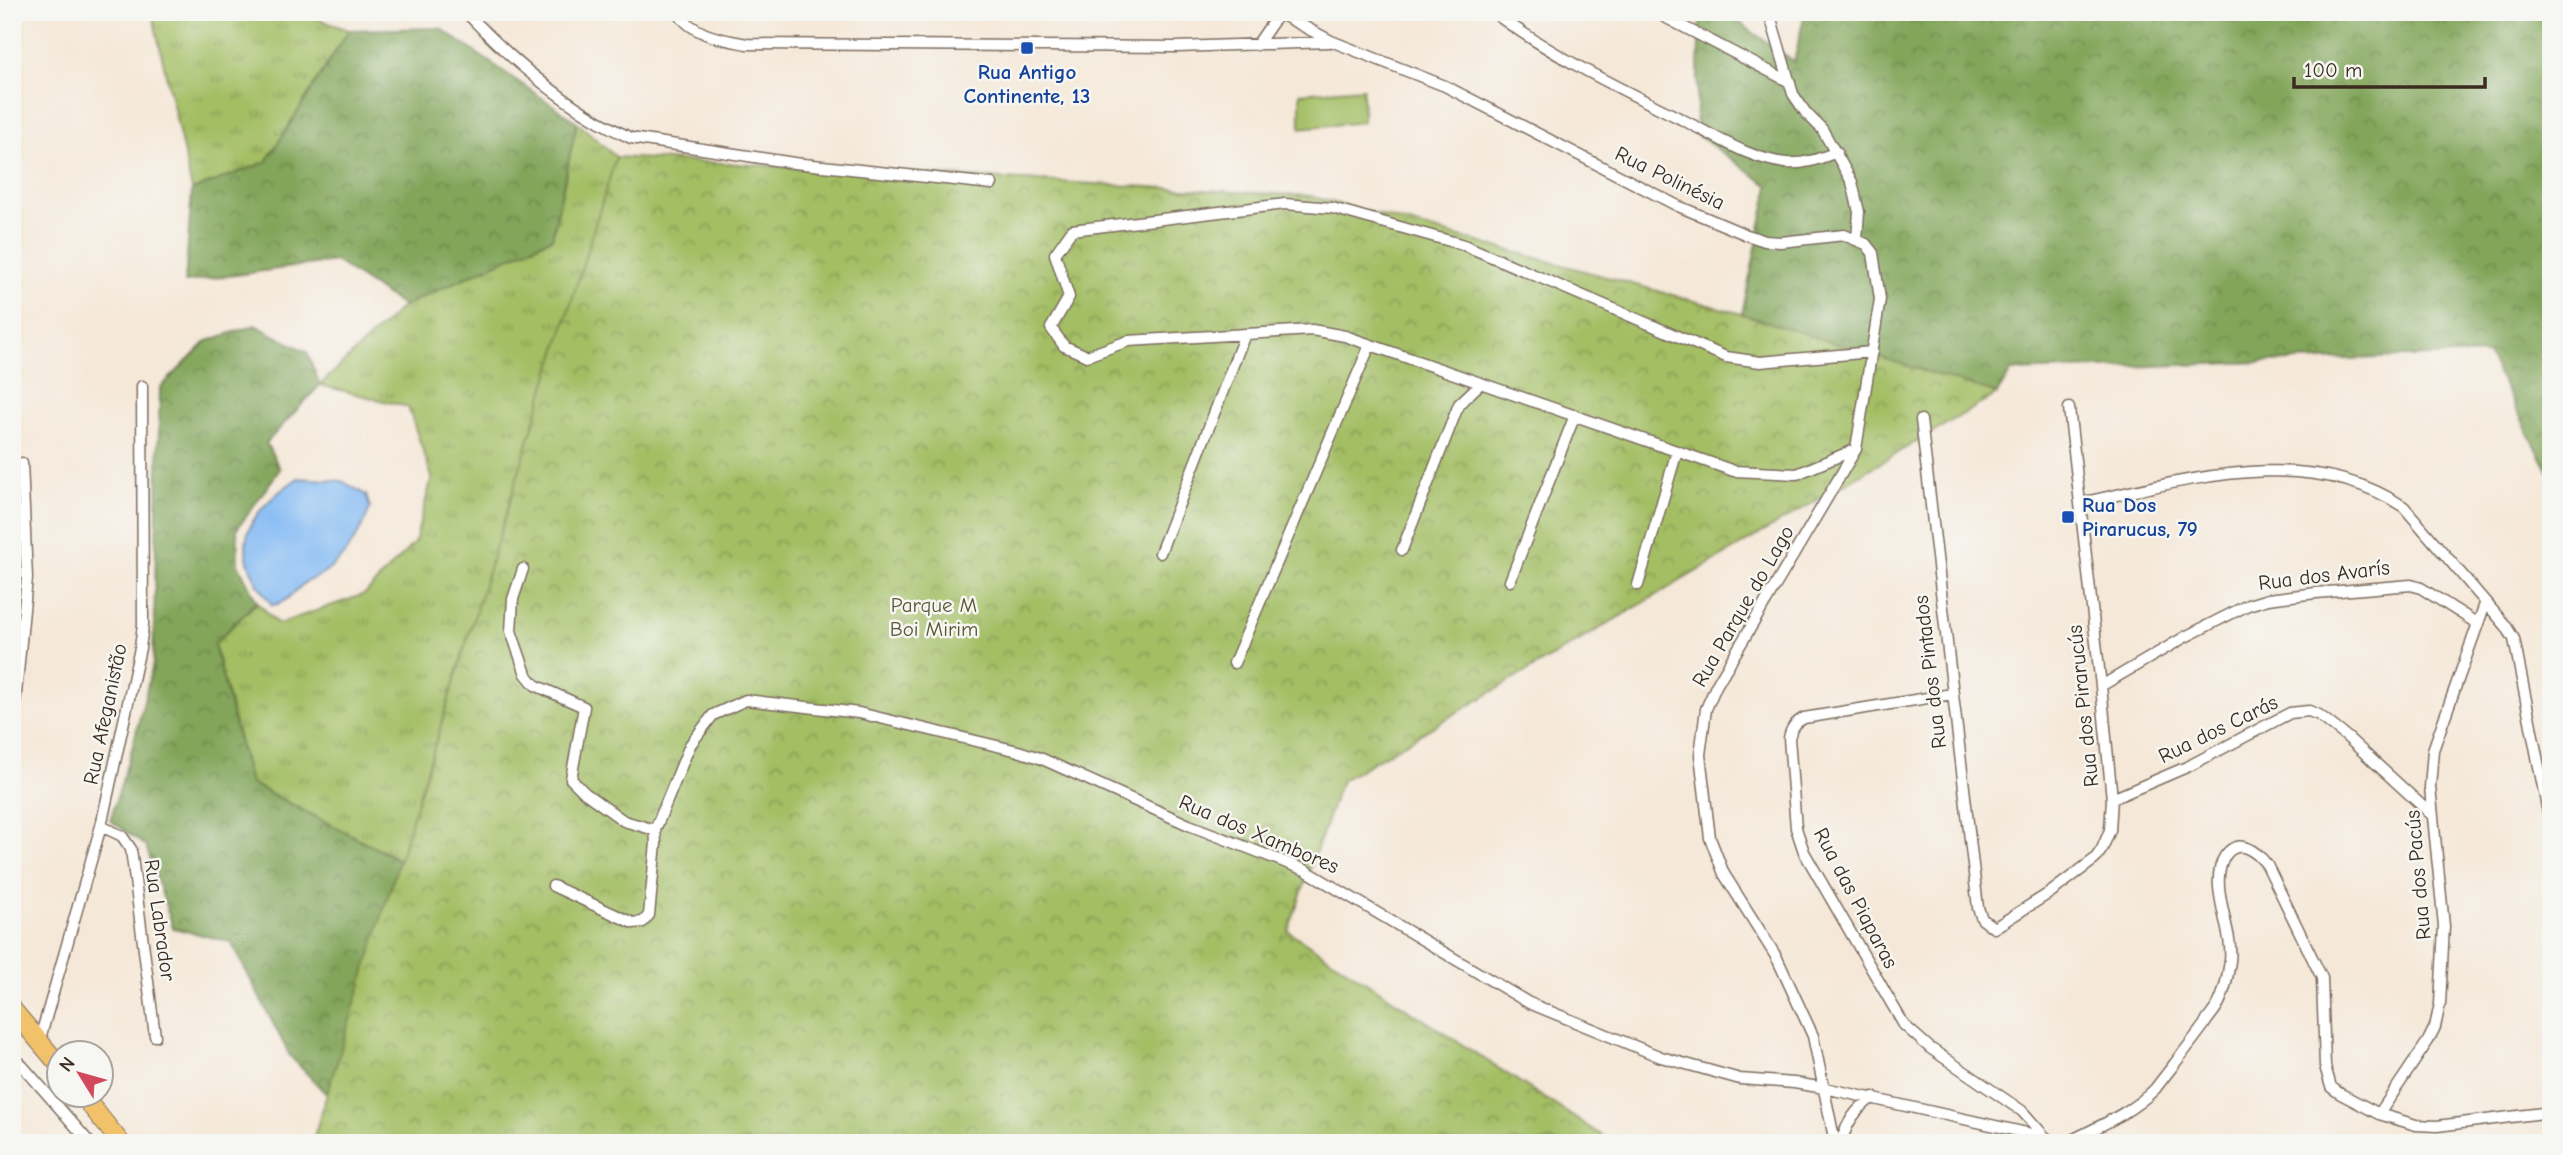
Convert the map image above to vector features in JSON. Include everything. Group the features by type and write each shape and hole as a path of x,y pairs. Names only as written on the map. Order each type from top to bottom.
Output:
{"main road":[{"path":"12,1009 46,1050"},
{"path":"94,1110 121,1143"}],"street":[{"path":"466,12 498,46 528,72 597,121 631,138 794,163 992,184"},
{"path":"677,12 693,29 710,37 747,44 1005,48 1257,45 1331,41"},
{"path":"1493,12 1528,39 1583,70 1740,149 1770,160 1789,163 1814,161 1837,152"},
{"path":"1655,12 1790,82"},
{"path":"1769,12 1793,93 1806,113 1822,129 1852,182 1859,212 1857,239 1866,244 1876,262 1880,299 1872,352 1856,449 1797,474 1734,471 1345,336 1312,330 1128,341 1087,356 1064,346 1051,328 1069,297 1055,254 1072,230 1285,204 1332,208 1464,245 1726,356 1760,362 1872,352"},
{"path":"1257,45 1278,13"},
{"name":"Rua Polinésia","path":"1278,13 1331,41 1445,86 1678,206 1747,235 1765,241 1782,242 1844,235 1857,239"},
{"path":"12,118 12,135"},
{"path":"1160,553 1245,334"},
{"path":"1234,663 1370,345"},
{"path":"1402,550 1459,404 1481,383"},
{"name":"Rua Afeganistão","path":"39,1042 101,826 143,625 142,386"},
{"name":"Rua dos Pirarucús","path":"1982,919 1994,928 2051,892 2095,859 2110,830 2112,799 2069,408"},
{"path":"1510,581 1574,415"},
{"name":"Rua dos Pintados","path":"1921,420 1978,908 1982,919"},
{"name":"Rua Parque do Lago","path":"1835,1143 1812,1035 1789,982 1765,937 1717,860 1710,838 1700,755 1706,709 1716,686 1856,449"},
{"path":"1638,585 1677,451"},
{"path":"12,736 27,578 22,463"},
{"path":"2080,503 2198,478 2256,472 2293,471 2329,475 2383,492 2404,507 2506,626 2514,639 2551,828"},
{"path":"523,569 513,599 511,631 526,674 536,685 584,707 571,779 585,793 624,821 655,830 649,915 643,922 633,923 553,886"},
{"name":"Rua dos Avarís","path":"2101,687 2225,615 2268,599 2411,585 2421,588 2477,624"},
{"name":"Rua dos Pacús","path":"2379,1114 2428,1041 2435,1027 2440,1004 2444,926 2432,815 2430,778 2433,750 2486,604"},
{"name":"Rua das Piaparas","path":"1952,694 1804,718 1797,723 1791,729 1789,738 1797,828 1804,852 1904,1026 1930,1048 2022,1111 2050,1140"},
{"name":"Rua dos Xambores","path":"655,830 690,745 713,715 746,700 859,713 1040,758 1189,825 1305,870 1529,1003 1661,1057 1740,1079 1794,1083 1873,1097 2050,1140"},
{"name":"Rua dos Carás","path":"2112,799 2189,766 2290,713 2309,711 2319,715 2347,737 2432,815"},
{"name":"Rua Labrador","path":"101,826 122,836 131,849 155,1035"},
{"path":"2066,1143 2133,1109 2144,1100 2219,1003 2230,959 2231,943 2222,911 2220,873 2224,858 2230,850 2239,846 2249,848 2260,855 2267,865 2322,978 2325,1066 2331,1087 2379,1114 2416,1125 2437,1126 2551,1112"},
{"path":"12,1054 90,1143"},
{"path":"1841,1143 1853,1114 1873,1097"}],"green space":[{"path":"152,12 298,12 349,30 266,162 192,190"},
{"path":"1700,12 1725,12 1794,62 1805,12 2551,12 2551,476 2488,354 2011,371 1997,394 1863,352 373,1143 290,1056 231,942 173,928 146,846 110,820 133,745 153,664 160,388 207,341 255,325 307,352 320,385 266,443 280,469 237,529 238,564 257,602 214,644 250,783 512,918 1779,326 1742,314 1769,186 1696,134"},
{"path":"440,28 577,122 552,238 403,306 335,261 185,282 192,190 266,162 349,30"},
{"path":"1363,88 1363,122 1300,128 1300,93"},
{"path":"577,122 616,157 648,284 512,918 250,783 214,644 257,602 278,624 365,594 415,542 432,477 408,407 320,385 403,306 552,238"},
{"name":"Parque M Boi Mirim","path":"616,157 1310,196 1742,314 1997,394 1341,781 1288,931 1613,1143 312,1143"}],"water":[{"path":"298,478 342,481 366,495 370,508 353,542 335,565 306,582 285,600 272,605 250,566 246,550 247,534 264,506"}],"place":[{"name":"Rua Antigo Continente, 13","path":"1027,48"},
{"name":"Rua Dos Pirarucus, 79","path":"2068,517"}]}
